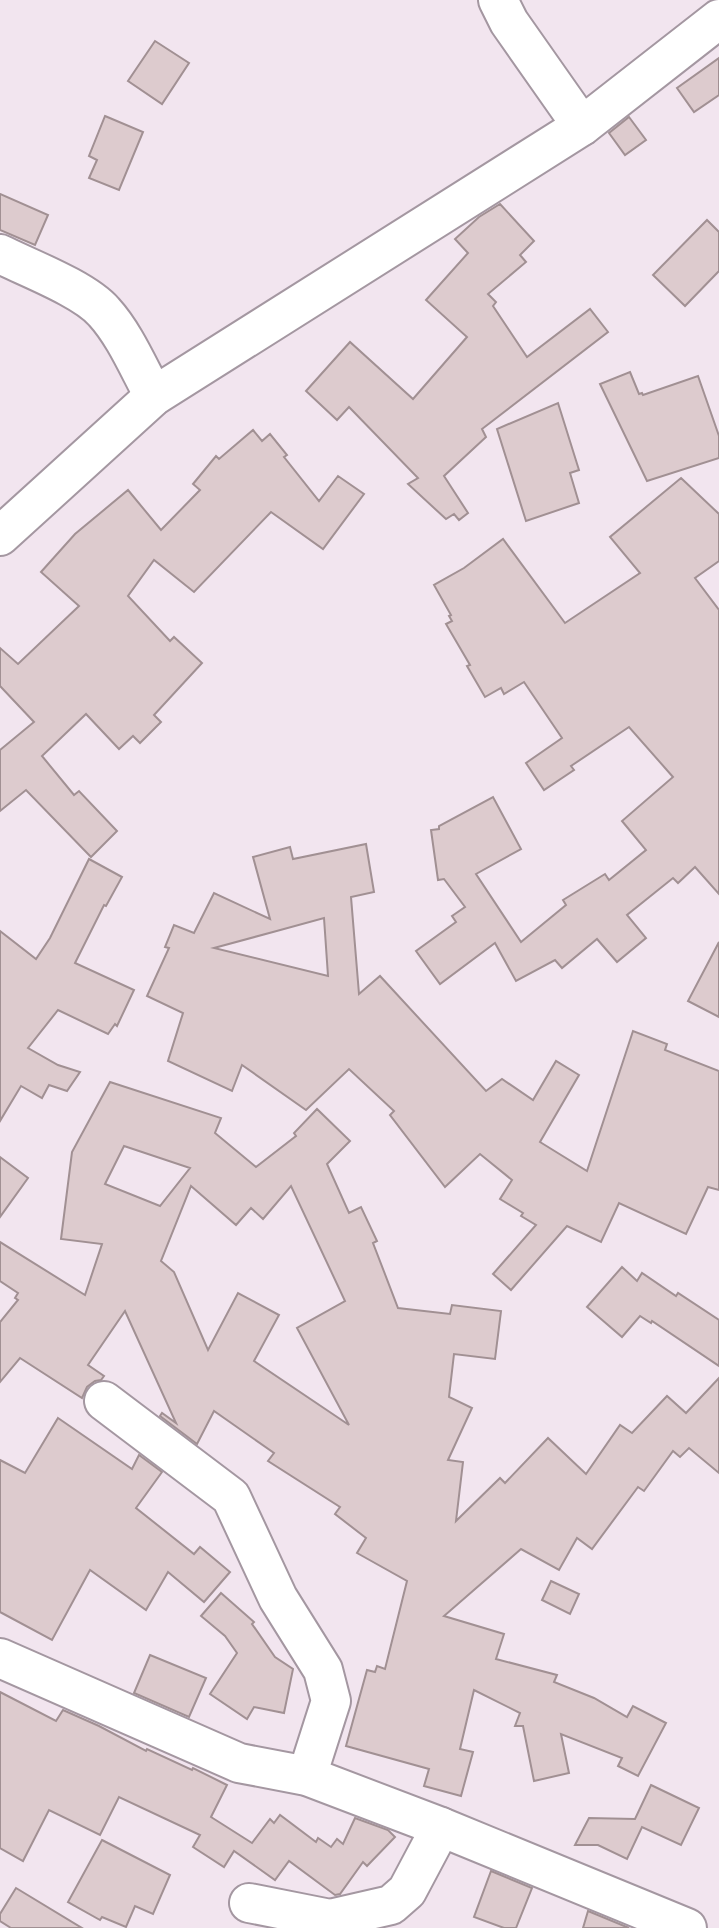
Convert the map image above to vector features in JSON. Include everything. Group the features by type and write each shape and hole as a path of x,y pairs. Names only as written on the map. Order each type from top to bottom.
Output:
{"street":[{"path":"498,0 509,22 582,126"},
{"path":"0,536 154,396 582,126 719,19"},
{"path":"0,254 68,288 104,312 154,396"},
{"path":"104,1401 231,1497 278,1598 323,1670 331,1701 307,1776"},
{"path":"0,1658 239,1762 307,1776 687,1928"},
{"path":"249,1903 330,1919 391,1905 407,1891 440,1827"}],"building":[{"path":"155,41 189,63 162,104 128,81"},
{"path":"719,58 719,95 694,112 677,88"},
{"path":"105,116 143,132 119,190 89,178 97,160 89,156"},
{"path":"629,117 646,140 625,155 609,133"},
{"path":"0,194 48,215 35,245 0,230"},
{"path":"500,204 534,241 520,255 526,262 488,294 496,302 493,306 527,357 590,309 608,332 482,429 486,437 444,476 468,513 459,520 454,514 446,519 408,484 418,478 349,407 337,420 306,391 350,342 413,399 467,337 426,300 468,253 455,239 479,217"},
{"path":"707,220 719,232 719,271 685,306 653,275"},
{"path":"630,372 639,394 643,395 698,376 719,436 719,458 647,481 600,384"},
{"path":"558,403 579,470 570,473 579,503 526,521 497,429"},
{"path":"253,430 262,441 270,434 287,455 284,457 319,501 338,476 364,494 323,549 271,512 194,592 154,560 128,596 170,641 174,637 202,663 154,715 161,722 140,743 133,736 119,749 86,714 42,756 74,795 79,791 117,831 91,857 26,790 0,811 0,750 34,722 0,686 0,648 18,664 79,606 41,572 75,534 128,490 161,530 200,490 193,484 216,456 219,459"},
{"path":"681,478 719,514 719,561 695,578 719,610 719,894 695,867 678,883 673,878 627,915 646,938 617,962 597,939 562,968 555,960 516,981 495,943 440,984 416,951 456,922 452,916 465,907 444,879 438,880 431,830 439,829 439,826 493,797 521,849 476,874 521,942 566,905 563,900 605,874 609,880 646,850 622,821 673,777 629,727 571,766 574,770 544,790 526,763 562,738 524,682 504,694 501,688 485,697 446,624 452,621 449,616 451,615 434,585 464,568 503,539 565,623 640,573 610,537"},
{"path":"366,844 374,892 351,897 359,994 380,976 486,1091 502,1079 533,1100 556,1061 579,1075 540,1142 587,1171 633,1031 667,1044 665,1050 719,1071 719,1190 708,1187 686,1234 619,1203 601,1242 567,1226 511,1290 493,1274 536,1225 521,1216 523,1213 500,1199 512,1180 480,1154 445,1187 390,1115 394,1111 349,1069 306,1110 242,1065 232,1091 168,1061 183,1013 147,996 169,948 165,947 174,925 194,933 214,893 270,919 253,857 290,847 293,859","holes":["324,918 328,976 214,948"]},
{"path":"89,859 122,877 106,906 104,905 75,963 134,990 117,1026 115,1024 108,1034 58,1010 28,1048 58,1065 80,1072 67,1091 49,1085 42,1098 21,1086 0,1121 0,931 36,959 50,938"},
{"path":"719,942 719,1017 688,1001"},
{"path":"110,1082 221,1118 215,1133 256,1167 296,1136 294,1133 317,1109 350,1141 327,1164 349,1213 361,1207 377,1241 373,1243 398,1308 450,1314 452,1305 501,1311 495,1359 454,1354 449,1397 472,1408 448,1460 463,1462 456,1521 500,1478 505,1483 548,1438 586,1474 620,1425 632,1433 667,1396 686,1413 719,1378 719,1473 689,1448 680,1457 673,1451 644,1491 638,1487 592,1549 577,1538 559,1570 521,1549 444,1616 504,1634 496,1659 557,1675 554,1682 594,1698 627,1717 633,1706 666,1723 638,1776 618,1766 622,1758 561,1734 569,1773 534,1781 523,1726 515,1726 520,1713 474,1690 460,1749 473,1752 461,1796 424,1786 429,1769 346,1746 367,1670 375,1672 377,1666 385,1669 407,1581 357,1553 366,1538 335,1514 340,1507 268,1461 274,1453 214,1411 197,1444 160,1416 162,1413 176,1423 125,1311 88,1365 104,1376 87,1387 82,1398 20,1358 0,1382 0,1322 18,1300 15,1298 18,1293 0,1281 0,1242 85,1295 102,1244 61,1239 72,1152","holes":["124,1146 190,1168 160,1206 105,1184","191,1186 236,1225 251,1208 263,1219 291,1186 345,1301 297,1328 349,1425 254,1361 279,1315 238,1293 208,1350 174,1272 161,1261"]},
{"path":"0,1157 28,1178 0,1217"},
{"path":"622,1267 637,1281 642,1273 719,1320 719,1366 652,1321 651,1323 640,1316 622,1337 587,1307"},
{"path":"58,1418 132,1469 139,1455 162,1472 136,1508 194,1554 200,1547 230,1572 204,1602 168,1572 146,1610 90,1570 52,1640 0,1612 0,1460 25,1473"},
{"path":"551,1581 579,1594 570,1614 542,1600"},
{"path":"221,1593 254,1622 252,1624 275,1657 293,1669 284,1713 254,1707 247,1719 210,1694 237,1653 225,1636 201,1616"},
{"path":"150,1655 206,1678 189,1717 134,1693"},
{"path":"0,1692 56,1721 63,1710 146,1751 147,1749 192,1770 193,1768 227,1785 211,1817 252,1843 270,1819 274,1823 280,1815 316,1842 318,1838 331,1847 337,1839 343,1844 355,1818 388,1830 395,1837 367,1866 363,1862 340,1894 335,1895 289,1861 275,1880 234,1851 224,1867 193,1847 200,1835 119,1797 100,1835 49,1810 23,1861 0,1848"},
{"path":"651,1785 699,1808 681,1845 642,1827 627,1859 598,1845 575,1845 589,1818 635,1819"},
{"path":"102,1840 170,1875 153,1914 135,1906 126,1927 102,1917 100,1920 68,1902"},
{"path":"491,1871 532,1888 516,1928 504,1928 474,1917"},
{"path":"16,1888 82,1928 11,1928 0,1921 0,1914"},
{"path":"588,1911 629,1928 583,1928"}]}
